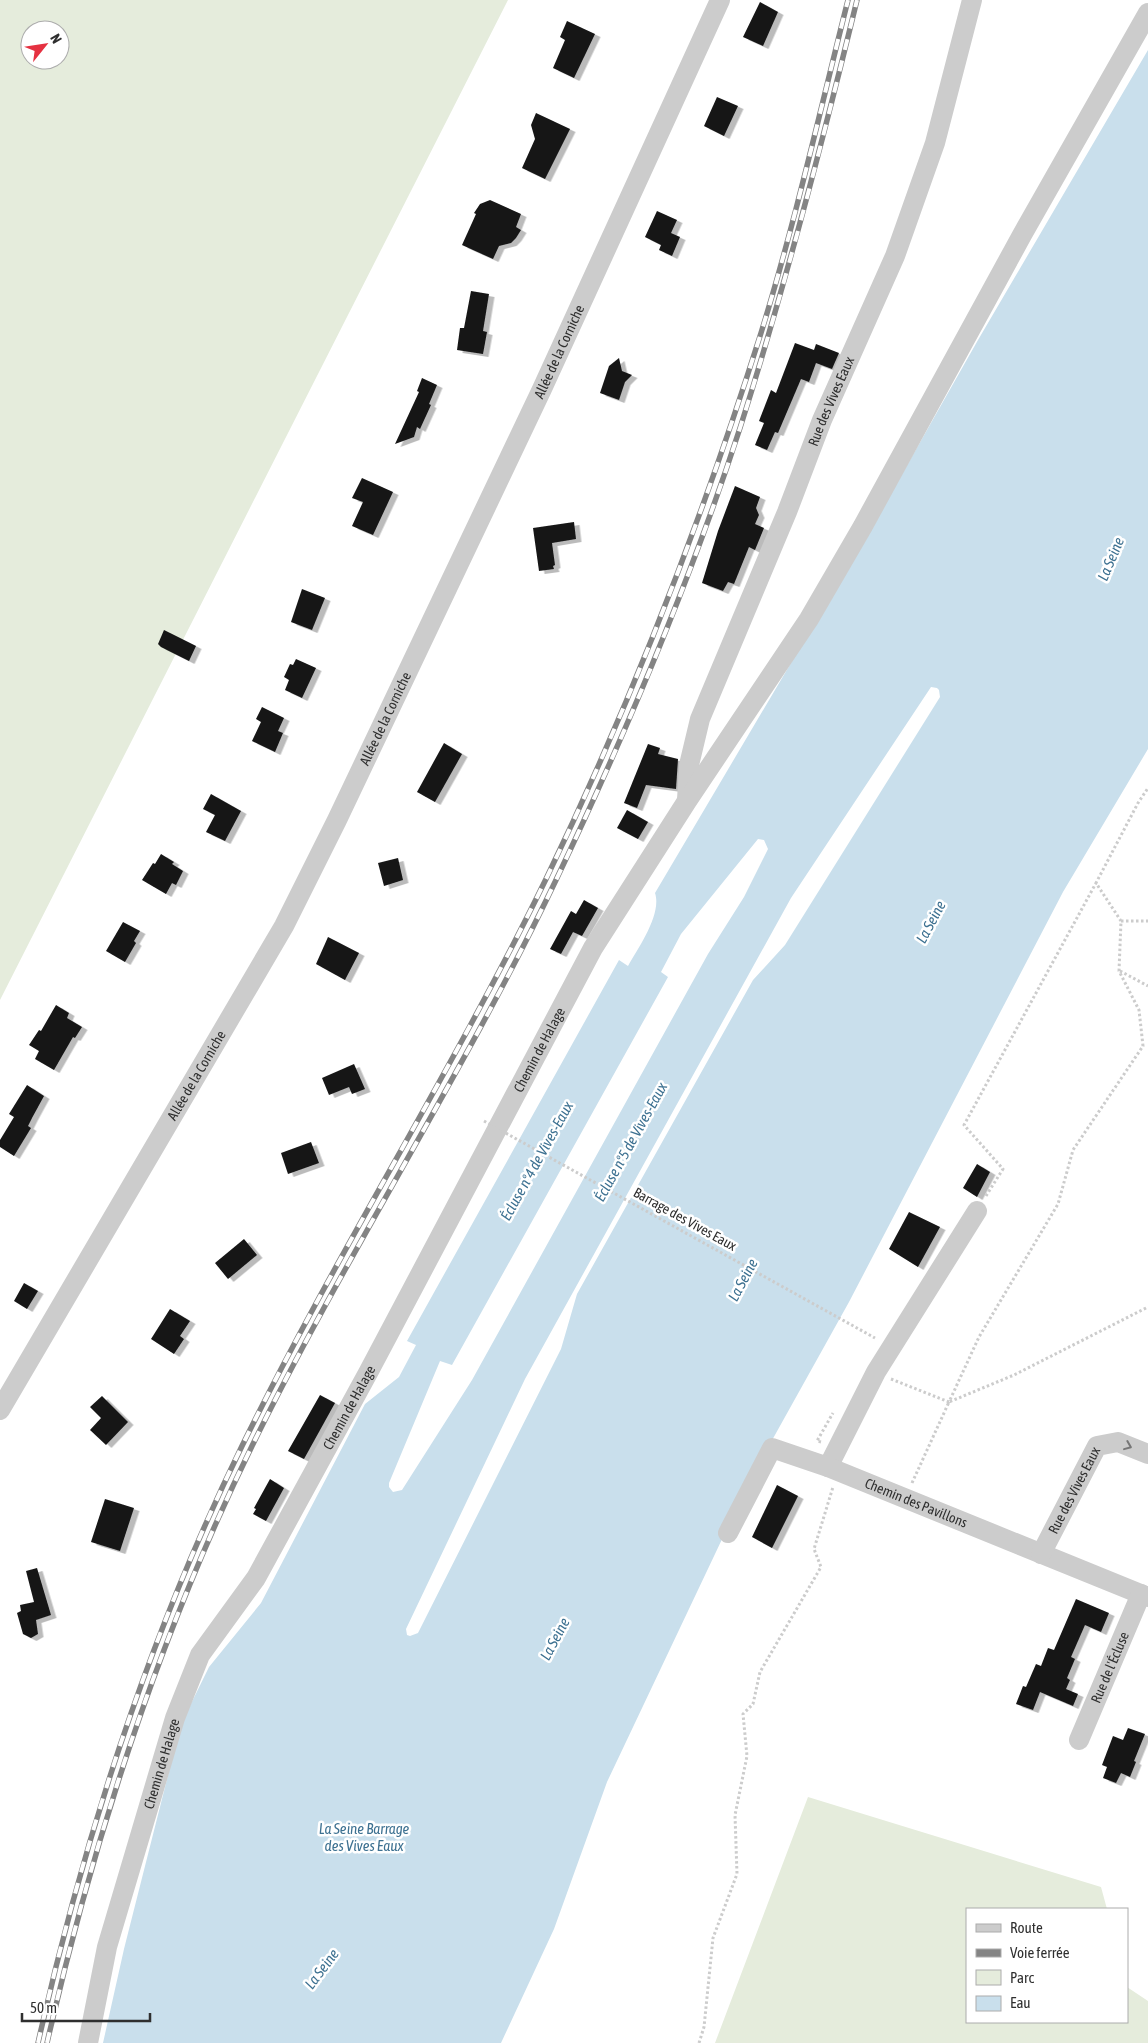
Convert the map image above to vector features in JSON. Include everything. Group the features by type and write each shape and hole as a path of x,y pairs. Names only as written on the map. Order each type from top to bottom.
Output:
{"street":[{"name":"Allée de la Corniche","path":"0,1410 284,926 337,820 542,389 720,0"},
{"name":"Rue des Vives Eaux","path":"687,801 689,765 700,719 787,512 822,420 896,256 935,142 972,0"},
{"name":"Chemin de Halage","path":"88,2043 107,1947 175,1718 200,1655 256,1578 369,1371 593,948 687,801 809,619 863,526 1022,235 1148,13"},
{"path":"833,1469 876,1372 977,1211"},
{"name":"Rue des Vives Eaux","path":"1042,1554 1097,1446 1118,1442 1148,1454"},
{"name":"Chemin des Pavillons","path":"728,1533 772,1448 833,1469 1144,1596"},
{"name":"Rue de l'Écluse","path":"1079,1740 1144,1596"}],"path":[{"path":"977,1211 1002,1169 964,1125 1138,803 1148,788"},
{"path":"905,1499 979,1337 1058,1204 1073,1150 1143,1046 1139,1010 1119,971 1121,921 1096,883"},
{"path":"1121,921 1148,921"},
{"path":"1119,971 1148,986"},
{"name":"Barrage des Vives Eaux","path":"484,1121 875,1338"},
{"path":"876,1372 949,1402 1014,1375 1148,1307"},
{"path":"698,2043 704,2027 713,1938 737,1874 735,1815 747,1756 743,1714 753,1704 760,1672 821,1568 814,1549 833,1469"}],"green space":[{"path":"0,0 508,0 0,1000"},
{"path":"808,1797 1101,1887 1107,1908 966,1908 966,2023 1128,2023 1128,1988 1148,2001 1148,2043 715,2043"}],"water":[{"name":"La Seine Barrage des Vives Eaux","path":"1148,50 1148,749 1063,892 849,1302 751,1478 607,1782 554,1929 501,2043 103,2043 124,1949 181,1724 209,1667 261,1603 365,1404 399,1377 416,1345 407,1341 619,960 628,966 643,940 655,911 655,893 889,497 978,340","holes":["931,687 939,690 940,697 785,945 753,980 577,1294 561,1349 418,1633 410,1636 407,1635 406,1629 525,1379 791,898","758,839 764,840 768,849 744,897 708,954 472,1380 402,1490 393,1492 389,1487 389,1483 440,1361 452,1365 668,977 661,972 681,934"]}],"building":[{"path":"760,2 778,12 763,46 743,37"},
{"path":"567,21 595,34 574,78 553,68 565,40 560,37"},
{"path":"717,97 738,106 724,136 704,126"},
{"path":"536,113 570,129 545,179 522,168 535,139 531,125"},
{"path":"490,200 521,214 516,227 521,230 511,243 499,246 493,259 462,245 476,214 474,213 480,204"},
{"path":"657,211 677,220 671,233 680,237 672,256 659,250 661,245 645,237"},
{"path":"471,291 489,294 483,331 487,332 483,354 457,350 460,328 464,328"},
{"path":"795,343 814,350 816,344 839,353 832,369 816,363 809,382 801,379 778,433 775,432 767,450 755,445 764,423 759,421 771,390 776,393"},
{"path":"619,358 622,371 632,375 625,382 619,400 600,393 609,366"},
{"path":"422,378 437,385 429,404 431,405 420,429 417,427 414,437 395,444 419,392 417,391"},
{"path":"362,478 393,492 373,535 352,526 363,502 352,498"},
{"path":"735,486 760,497 756,508 759,515 755,524 764,528 755,550 749,547 734,584 728,582 723,591 702,583 718,531"},
{"path":"574,522 576,539 552,543 554,569 539,571 533,528"},
{"path":"302,589 325,598 312,630 291,622"},
{"path":"164,630 196,646 189,661 158,644"},
{"path":"296,659 316,668 302,698 285,690 289,680 284,677 290,664 293,665"},
{"path":"262,707 284,718 278,731 283,733 275,752 252,741 261,722 256,719"},
{"path":"444,743 462,754 435,802 417,792"},
{"path":"648,744 660,748 658,754 678,759 676,789 646,785 637,808 624,803"},
{"path":"211,794 241,811 225,841 206,832 215,815 203,809"},
{"path":"627,810 648,822 638,839 617,828"},
{"path":"161,854 174,862 172,864 183,871 176,885 172,883 166,894 142,880"},
{"path":"398,858 403,880 384,886 378,863"},
{"path":"584,900 598,908 582,936 573,932 561,954 550,949 571,911 576,914"},
{"path":"123,922 140,931 134,941 136,943 125,962 106,951"},
{"path":"328,937 359,953 345,980 316,964"},
{"path":"56,1005 69,1013 67,1018 82,1027 75,1038 73,1037 54,1070 35,1059 39,1051 29,1045 39,1030 41,1031"},
{"path":"354,1064 365,1089 352,1094 349,1087 329,1095 322,1078"},
{"path":"27,1085 44,1096 28,1126 31,1128 14,1156 0,1147 0,1140 14,1117 9,1114"},
{"path":"311,1142 319,1163 288,1174 281,1153"},
{"path":"977,1164 990,1172 977,1197 963,1188"},
{"path":"909,1212 940,1227 918,1267 889,1249"},
{"path":"244,1239 257,1255 228,1279 215,1263"},
{"path":"24,1283 38,1291 27,1309 14,1301"},
{"path":"170,1309 190,1321 180,1336 184,1339 174,1354 151,1339"},
{"path":"320,1395 335,1403 304,1459 288,1451"},
{"path":"102,1396 128,1422 106,1445 90,1430 101,1418 90,1407"},
{"path":"270,1479 284,1488 266,1521 253,1514 256,1509 254,1508"},
{"path":"777,1485 798,1496 772,1548 752,1537"},
{"path":"105,1499 134,1508 120,1551 91,1542"},
{"path":"37,1568 51,1615 36,1620 38,1634 31,1638 23,1634 17,1613 21,1611 20,1605 34,1602 26,1571"},
{"path":"1076,1599 1109,1613 1101,1632 1085,1625 1071,1657 1075,1659 1067,1678 1070,1680 1066,1689 1078,1694 1073,1706 1040,1692 1033,1710 1016,1704 1023,1686 1026,1687 1036,1664 1041,1666 1048,1648 1054,1650"},
{"path":"1128,1728 1145,1734 1130,1777 1121,1773 1116,1783 1103,1778 1107,1767 1102,1765 1113,1736 1123,1740"}],"railway":[{"path":"38,2043 76,1890 122,1738 177,1590 208,1518 278,1374 510,951 577,813 636,678 663,610 714,472 761,333 796,209 848,0"},
{"path":"47,2043 65,1966 86,1890 132,1738 187,1590 218,1518 288,1374 483,1023 520,952 556,880 656,657 721,486 757,375 802,215 857,0"}],"water label":[{"name":"La Seine","path":"1111,559"},
{"name":"La Seine","path":"931,922"},
{"name":"Écluse n°5 de Vives-Eaux","path":"631,1142"},
{"name":"Écluse n°4 de Vives-Eaux","path":"537,1161"},
{"name":"La Seine","path":"743,1280"},
{"name":"La Seine","path":"555,1639"},
{"name":"La Seine","path":"322,1969"}]}
